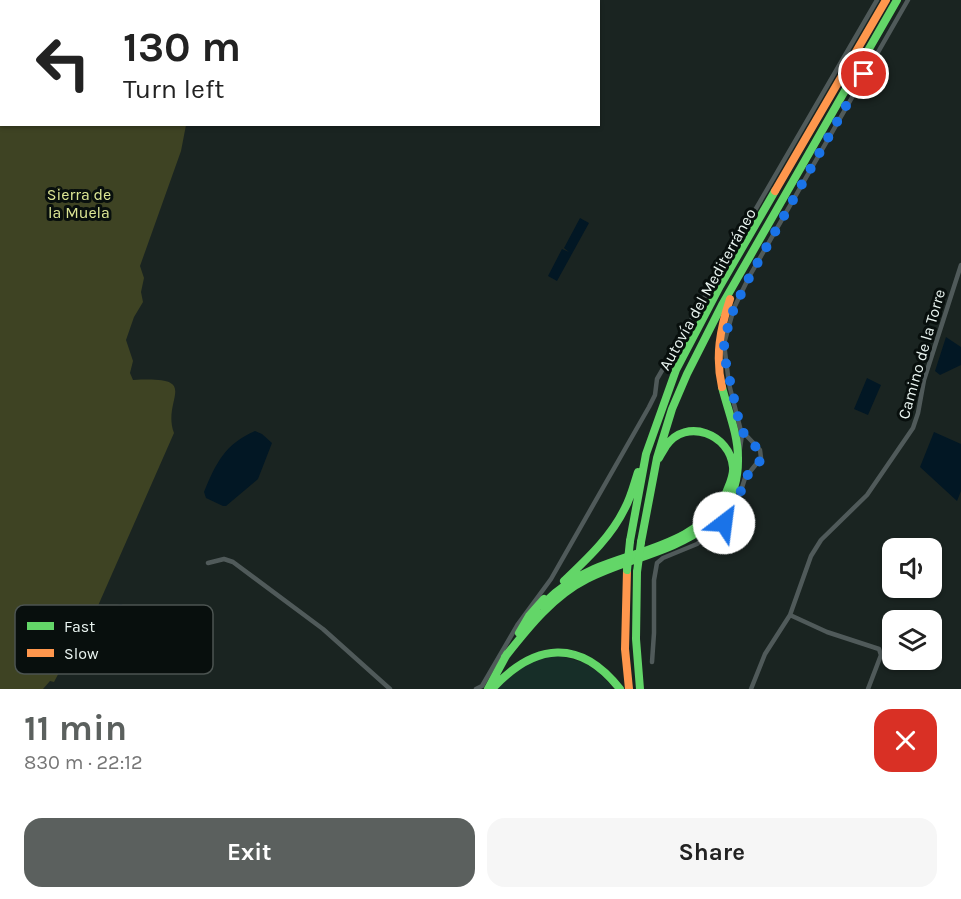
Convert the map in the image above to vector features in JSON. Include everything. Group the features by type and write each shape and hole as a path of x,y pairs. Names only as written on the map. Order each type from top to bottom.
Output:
{"highway":[{"name":"Autovía del Mediterráneo","path":"629,689 625,649 630,541 646,454 676,370 698,327 886,0"},
{"name":"Autovía del Mediterráneo","path":"640,689 636,639 640,542 655,465 680,387 694,356 897,0"},
{"path":"505,657 543,610 567,591 607,570 679,544 718,516 730,497 738,475 739,439 718,363 724,314 737,280"},
{"path":"520,632 542,604 576,578 606,564 669,542 703,522 717,507 732,479 733,466 727,448 704,431 692,430 678,434 671,440 655,465"},
{"path":"487,688 529,616 584,563 615,528 626,507 646,454"},
{"path":"487,688 521,661 550,652 580,655 590,659 603,668 620,689"}],"street":[{"path":"476,689 487,688 518,624 551,579 649,407 655,395 657,379 877,0"},
{"path":"732,413 724,344 734,308 755,267 908,0"},
{"name":"Camino de la Torre","path":"751,689 765,654 790,615 811,556 821,540 867,495 913,428 924,380 961,265"},
{"path":"652,662 654,580 657,563 663,558 697,544 724,523 739,497 745,478 761,458 760,450 735,423"},
{"path":"741,430 739,439 752,444"},
{"path":"740,453 752,444"},
{"path":"208,563 224,559 233,562 323,629 390,689"},
{"path":"790,615 827,632 879,649 881,655 868,689"}],"shaded area":[{"path":"557,655 585,663 610,684 611,689 496,689 501,682 528,661"}],"green space":[{"name":"Sierra de la Muela","path":"0,126 186,126 181,151 140,266 144,278 141,292 143,302 134,317 126,340 133,361 130,373 133,380 155,380 168,382 174,386 171,421 174,433 98,605 15,605 15,674 58,674 54,682 50,681 43,689 0,689"}],"water":[{"path":"580,218 589,223 557,281 548,276 562,249 569,252 564,248"},
{"path":"946,337 961,347 961,365 940,375 935,371"},
{"path":"867,378 881,385 868,415 854,409"},
{"path":"255,431 272,443 258,479 226,506 206,498 204,492 223,456 236,442"},
{"path":"934,432 961,444 961,491 957,501 920,467"}],"traffic: fast":[{"path":"641,542 657,458 672,409 687,374 722,305 897,0"},
{"path":"630,541 646,454 676,370 720,286 775,191"},
{"path":"505,657 542,614 563,594 587,579 685,540 706,527 723,509 734,487 738,449 722,387"},
{"path":"542,605 580,576 685,534 715,510 726,493 733,474 730,455 716,438 706,433 684,432 674,437 659,458"},
{"path":"564,581 613,529 631,495 638,472"},
{"path":"627,570 630,541"},
{"path":"637,572 641,542"},
{"path":"637,572 636,639 640,689"},
{"path":"519,633 529,616 544,599"},
{"path":"493,688 525,662 541,655 557,653 573,654 589,661 605,672 620,689"},
{"path":"488,689 507,654"}],"traffic: slow":[{"path":"775,191 886,0"},
{"path":"722,387 719,365 720,343 730,299"},
{"path":"627,570 625,649 629,689"}],"route":[{"path":"724,523 732,512 745,478 759,463 762,454 741,430 738,423 725,359 724,344 727,330 734,308 749,278 864,74"}]}
